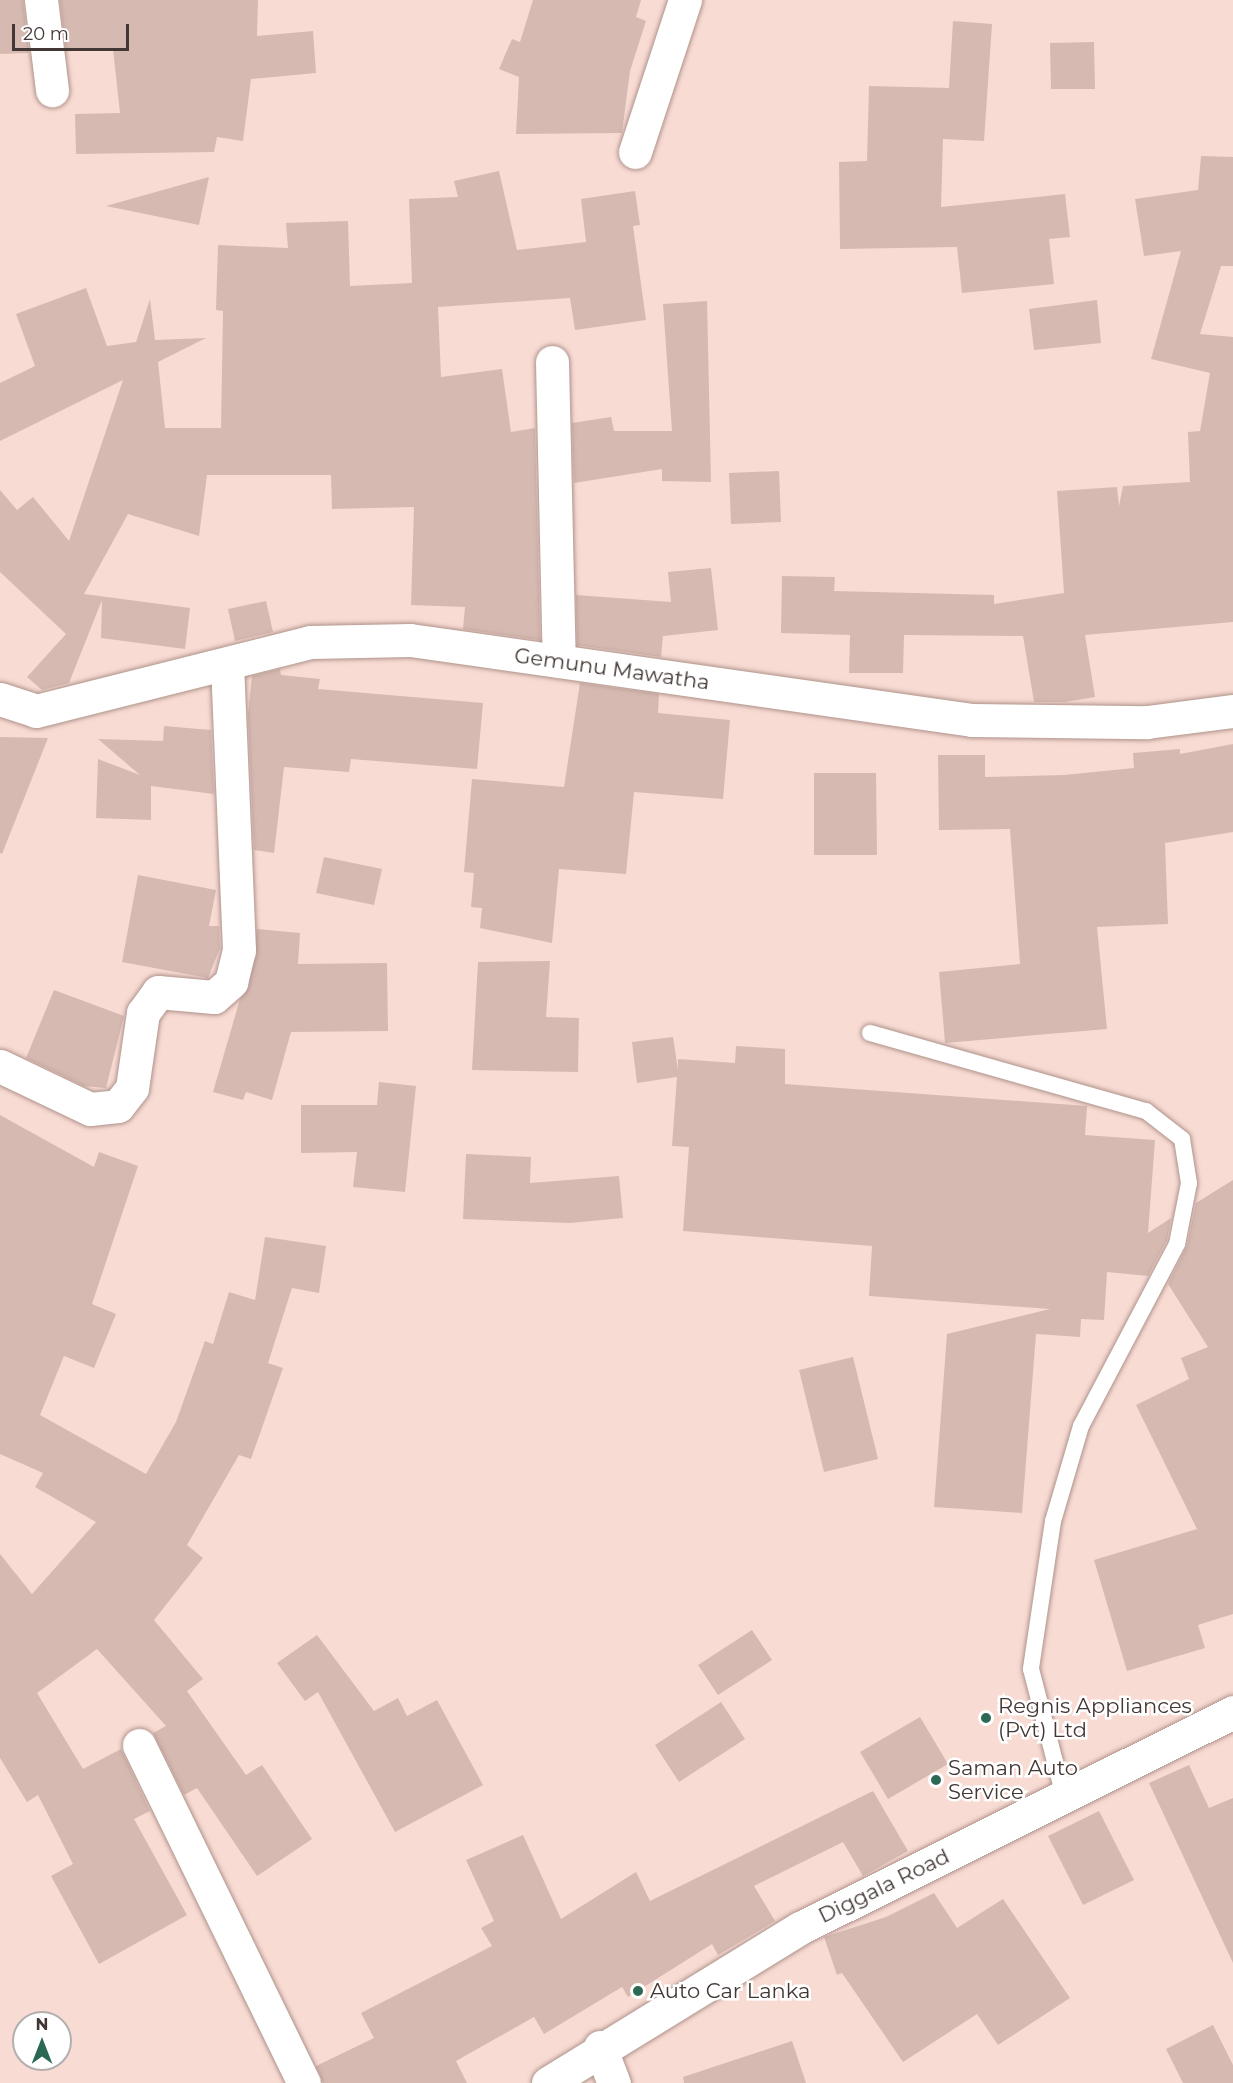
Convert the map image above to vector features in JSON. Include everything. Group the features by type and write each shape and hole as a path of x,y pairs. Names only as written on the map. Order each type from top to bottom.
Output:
{"street":[{"path":"41,0 52,90"},
{"path":"634,153 685,0"},
{"path":"552,362 559,661"},
{"name":"Gemunu Mawatha","path":"0,699 36,711 310,642 411,640 972,720 1147,722 1233,711"},
{"path":"0,1066 90,1109 118,1106 132,1088 143,1012 158,992 214,997 231,982 239,950 227,664"},
{"name":"Diggala Road","path":"548,2083 600,2047 800,1928 1233,1712"},
{"path":"139,1745 304,2083"},
{"path":"600,2047 614,2083"}],"lane":[{"path":"870,1033 1146,1111 1182,1139 1189,1183 1177,1244 1081,1426 1053,1521 1031,1669 1064,1797"}],"building":[{"path":"0,0 23,0 29,53 0,54"},
{"path":"60,0 258,0 257,36 313,31 316,73 251,79 243,141 217,137 214,152 76,154 75,114 120,113 113,49 66,51"},
{"path":"533,0 641,0 636,17 646,21 630,71 622,133 516,134 519,77 499,69 512,39 520,42"},
{"path":"953,21 992,24 984,141 943,139 941,207 1065,194 1070,237 1049,239 1054,284 962,293 957,247 840,249 839,162 867,161 869,86 949,88"},
{"path":"1094,42 1095,89 1051,89 1050,43"},
{"path":"1201,156 1233,157 1233,266 1221,266 1200,334 1233,337 1233,622 1085,635 1095,697 1065,702 1034,702 1023,636 904,635 903,673 849,673 850,635 781,633 782,576 835,577 834,591 994,595 994,604 1064,593 1057,491 1117,487 1119,506 1123,486 1190,482 1188,432 1200,431 1210,373 1151,359 1181,251 1144,256 1135,199 1198,190"},
{"path":"499,171 517,250 586,242 581,199 635,191 640,225 633,226 646,320 575,330 570,298 438,307 441,377 502,369 511,432 535,428 540,640 463,629 465,607 411,605 414,507 332,509 331,475 207,475 199,536 128,514 84,594 190,608 185,649 101,638 102,600 69,683 42,690 27,677 66,634 0,572 0,490 17,510 33,497 69,541 123,380 0,441 0,383 35,366 16,314 86,288 107,346 136,342 150,299 155,340 206,338 158,362 165,428 221,428 223,311 216,310 218,245 288,248 286,223 348,221 350,286 412,283 409,199 458,197 454,181"},
{"path":"209,177 199,225 106,206"},
{"path":"1097,300 1101,343 1034,350 1029,309"},
{"path":"707,301 711,482 662,481 662,469 574,483 572,423 611,417 614,431 672,431 663,304"},
{"path":"779,471 781,522 731,524 729,473"},
{"path":"711,568 718,630 663,636 661,657 577,645 576,595 671,602 668,572"},
{"path":"266,601 273,632 235,641 228,609"},
{"path":"280,669 281,675 320,679 318,689 483,703 477,769 351,759 349,772 284,767 274,853 254,850 248,714 252,676"},
{"path":"580,683 659,694 658,713 730,720 723,799 634,792 626,874 559,869 552,943 480,928 482,908 471,907 474,873 464,872 472,779 564,787"},
{"path":"164,726 211,730 214,794 151,786 151,820 96,818 98,759 140,775 98,739 163,741"},
{"path":"0,737 48,738 2,854 0,853"},
{"path":"1233,744 1233,832 1165,843 1168,924 1097,927 1107,1029 945,1043 939,972 1020,964 1010,829 939,830 938,755 985,755 985,777 1064,775 1134,768 1133,753 1180,749 1180,754"},
{"path":"814,773 876,773 877,855 814,855"},
{"path":"324,857 382,869 374,905 316,893"},
{"path":"138,875 216,890 209,926 219,926 220,948 208,978 122,962"},
{"path":"257,929 300,933 298,964 387,963 388,1031 291,1032 272,1100 246,1092 243,1100 213,1092 240,999 249,987"},
{"path":"550,961 546,1017 579,1018 578,1072 472,1070 478,962"},
{"path":"54,990 124,1016 106,1088 84,1086 26,1058"},
{"path":"673,1037 678,1070 678,1059 735,1063 736,1046 785,1049 785,1084 1087,1106 1085,1135 1155,1140 1148,1233 1171,1218 1167,1240 1148,1276 1107,1272 1104,1320 1081,1319 1080,1337 1036,1334 1022,1513 934,1507 947,1334 1050,1309 869,1296 872,1246 683,1231 689,1147 672,1146 677,1077 637,1083 632,1042"},
{"path":"379,1082 416,1086 405,1192 353,1187 357,1152 301,1153 301,1105 377,1105"},
{"path":"0,1115 94,1167 99,1152 138,1166 92,1304 116,1314 94,1368 64,1356 40,1415 146,1474 176,1422 205,1341 213,1344 229,1292 255,1300 265,1237 326,1246 319,1293 292,1288 268,1363 283,1368 251,1459 239,1455 187,1545 203,1558 154,1620 203,1679 187,1691 246,1775 262,1765 312,1839 257,1876 197,1788 184,1795 153,1733 166,1726 97,1649 37,1693 83,1769 121,1749 150,1811 134,1819 187,1915 99,1964 51,1876 73,1864 38,1795 27,1802 0,1758 0,1554 32,1594 96,1522 35,1487 43,1473 0,1454"},
{"path":"466,1154 531,1157 530,1183 619,1176 623,1218 570,1223 463,1219"},
{"path":"1233,1180 1233,1614 1198,1625 1205,1648 1127,1671 1094,1560 1197,1529 1136,1405 1189,1379 1181,1358 1208,1347 1168,1284 1187,1246 1196,1203"},
{"path":"853,1357 878,1459 824,1472 799,1370"},
{"path":"752,1630 772,1660 718,1695 698,1665"},
{"path":"317,1635 374,1711 398,1698 407,1716 437,1700 483,1785 395,1832 318,1692 305,1701 277,1663"},
{"path":"721,1702 745,1739 679,1782 655,1745"},
{"path":"920,1717 948,1764 888,1799 860,1752"},
{"path":"1189,1765 1209,1808 1233,1798 1233,1963 1149,1783"},
{"path":"873,1791 908,1851 863,1876 843,1842 754,1886 775,1921 718,1955 712,1944 628,1997 622,1987 544,2034 534,2017 456,2061 467,2083 323,2083 316,2066 374,2038 361,2013 492,1946 481,1928 494,1921 466,1860 523,1835 561,1919 636,1872 650,1901"},
{"path":"1099,1811 1134,1880 1083,1905 1048,1836"},
{"path":"934,1893 957,1928 1003,1899 1070,1998 998,2045 977,2014 903,2062 842,1973 837,1975 824,1937 886,1917"},
{"path":"1213,2025 1233,2065 1233,2083 1183,2083 1166,2049"},
{"path":"792,2041 806,2083 684,2083 683,2077"}],"place":[{"name":"Regnis Appliances (Pvt) Ltd","path":"986,1718"},
{"name":"Saman Auto Service","path":"936,1780"},
{"name":"Auto Car Lanka","path":"638,1991"}]}
